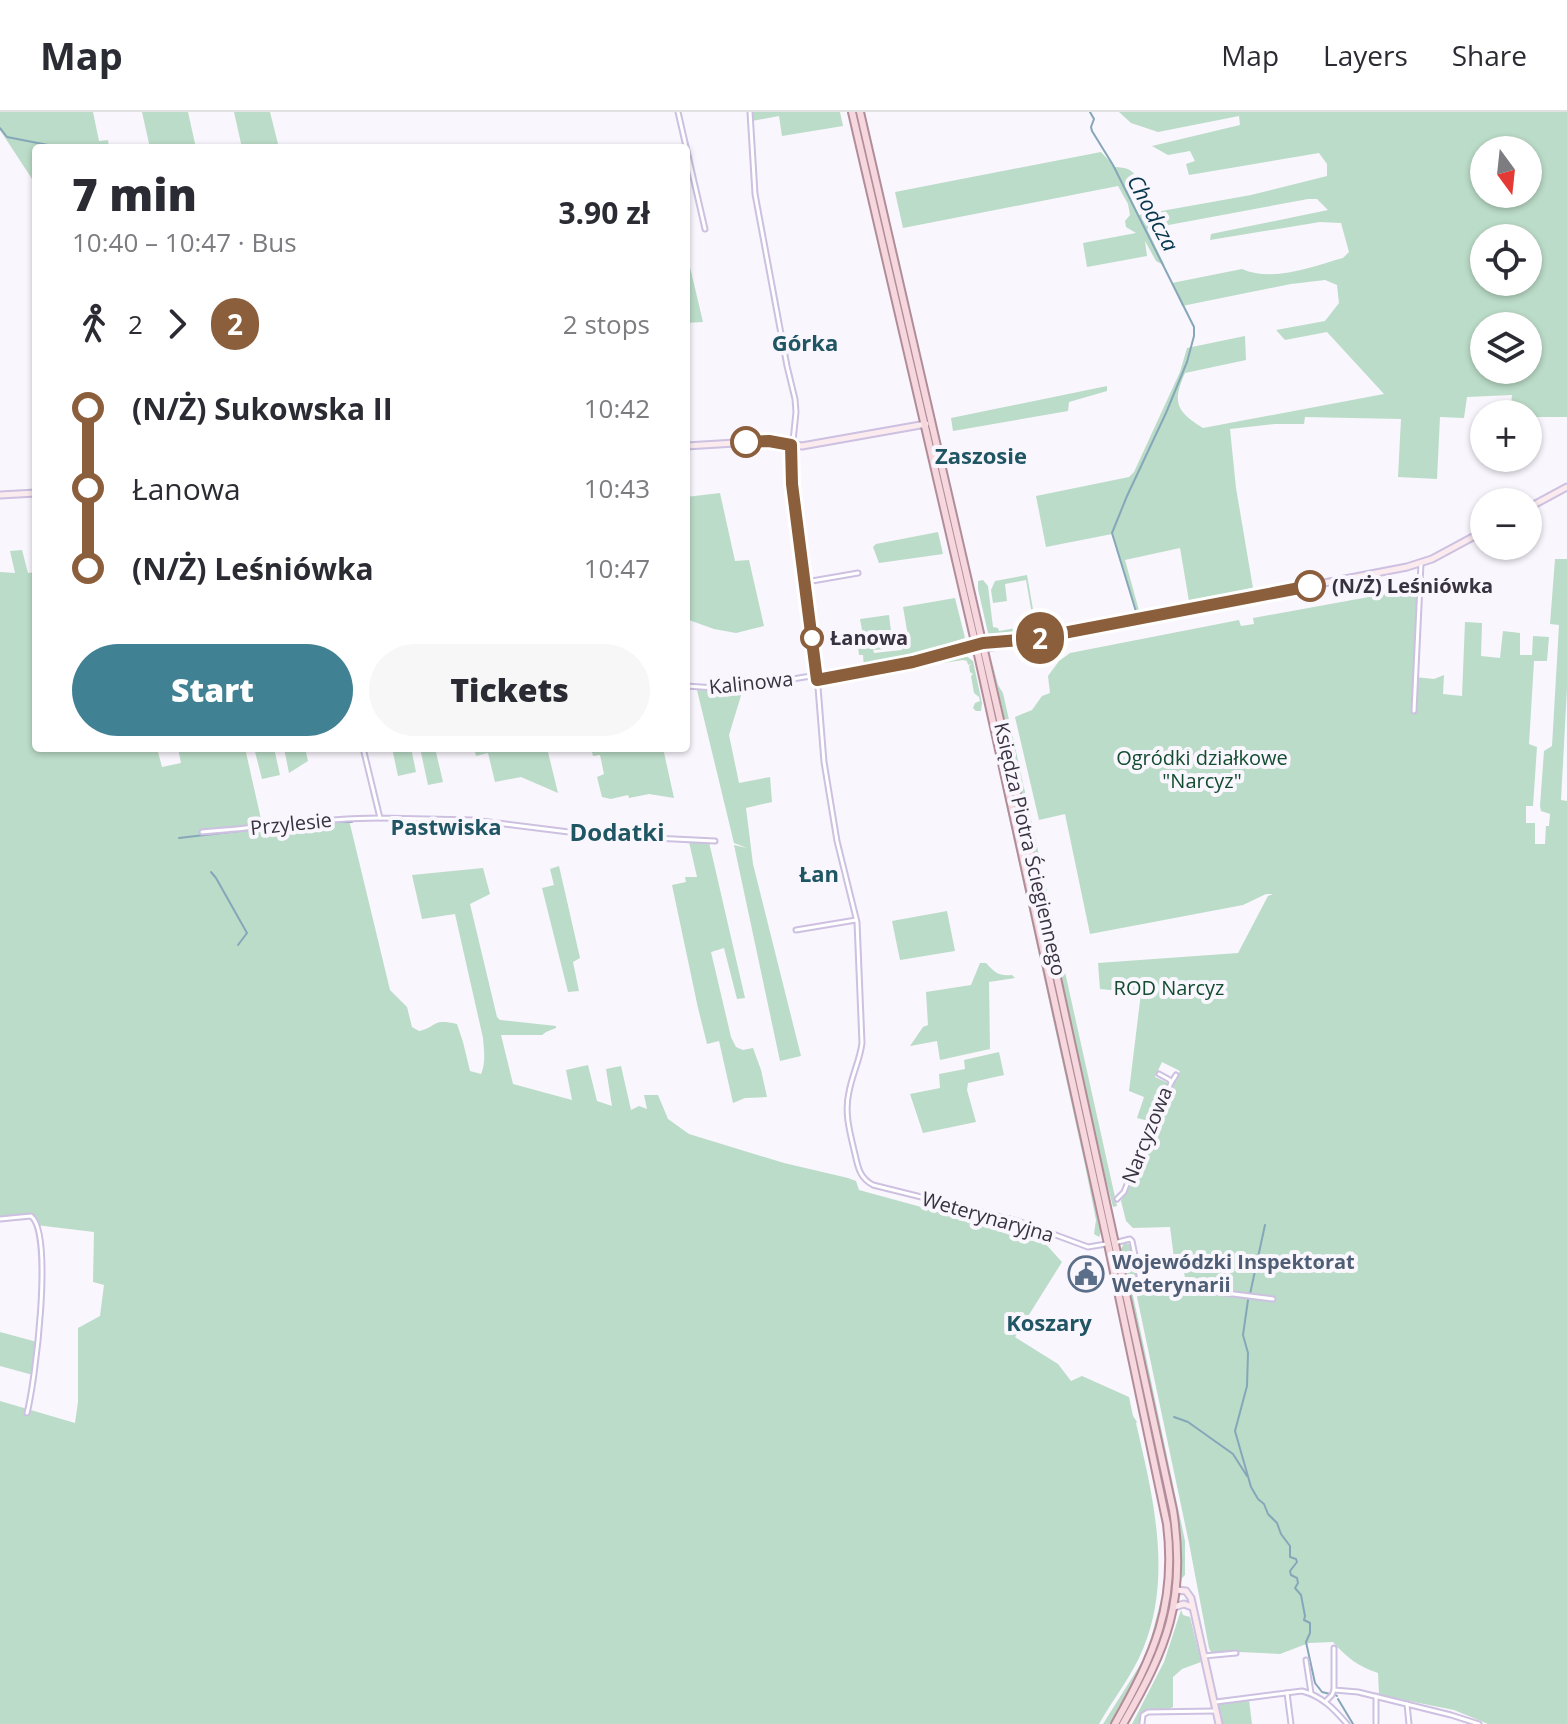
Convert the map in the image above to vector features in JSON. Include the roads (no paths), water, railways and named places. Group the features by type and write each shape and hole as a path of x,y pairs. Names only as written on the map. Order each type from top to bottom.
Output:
{"main road":[{"name":"Księdza Piotra Ściegiennego","path":"852,112 1055,961 1164,1503 1172,1590"},
{"name":"Księdza Piotra Ściegiennego","path":"860,112 928,424"},
{"path":"1123,1724 1161,1654 1174,1607 1172,1590"},
{"path":"1115,1724 1155,1647 1172,1590"}],"street":[{"path":"678,112 685,144"},
{"path":"750,112 755,194 795,399 792,484 827,780 837,841 856,920 796,930"},
{"path":"690,164 705,229"},
{"path":"690,446 769,441 802,446 928,424"},
{"path":"1542,500 1567,487"},
{"path":"0,495 32,493"},
{"path":"980,646 1032,639 1421,563 1470,539"},
{"path":"1414,711 1421,563"},
{"path":"805,582 858,573"},
{"name":"Kalinowa","path":"690,686 731,689 939,656 980,646"},
{"path":"364,752 380,818"},
{"name":"Przylesie","path":"202,832 301,821 380,818 473,820 593,835 715,841"},
{"name":"Weterynaryjna","path":"856,920 862,1043 849,1091 847,1112 862,1178 873,1185 1018,1221 1088,1247 1112,1243"},
{"name":"Narcyzowa","path":"1117,1199 1124,1192 1171,1083 1159,1074"},
{"path":"1171,1083 1176,1075"},
{"path":"0,1219 31,1216 37,1224 42,1261 41,1305 27,1413"},
{"path":"1112,1243 1132,1241 1142,1289 1178,1287 1273,1299"},
{"path":"1172,1590 1193,1606 1219,1724"},
{"path":"1174,1607 1184,1604 1193,1606"},
{"path":"1326,1701 1334,1690 1334,1648"},
{"path":"1203,1656 1236,1653"},
{"path":"1306,1660 1311,1693"},
{"path":"1334,1690 1376,1696 1479,1724"},
{"path":"1213,1702 1302,1691 1326,1701 1347,1724"},
{"path":"1287,1693 1291,1724"},
{"path":"1376,1696 1376,1724"},
{"path":"1407,1704 1409,1724"},
{"path":"1142,1724 1143,1715 1148,1712 1215,1711"}],"waterway":[{"name":"Chodcza","path":"1090,112 1094,119 1092,131 1113,165 1194,327 1187,362 1112,533 1138,618"},
{"path":"0,128 7,137 43,144"},
{"path":"323,822 352,822"},
{"path":"179,838 281,826"},
{"path":"211,872 247,933 238,945"},
{"path":"1250,1294 1265,1225"},
{"path":"1248,1300 1243,1335 1248,1353 1247,1386 1235,1431 1251,1487 1290,1546 1290,1557 1296,1559 1290,1571 1297,1578 1295,1588 1301,1595 1304,1620 1310,1623 1306,1642 1315,1683 1322,1692 1330,1694"},
{"path":"1174,1417 1188,1422 1233,1454 1247,1476"},
{"path":"1338,1699 1353,1724"}],"place":[{"name":"(N/Ż) Leśniówka","path":"1310,586"},
{"name":"Łanowa","path":"812,638"},
{"name":"Wojewódzki Inspektorat Weterynarii","path":"1086,1274"}],"district":[{"name":"Górka","path":"805,343"},
{"name":"Zaszosie","path":"981,456"},
{"name":"Pastwiska","path":"446,827"},
{"name":"Dodatki","path":"617,833"},
{"name":"Łan","path":"819,874"},
{"name":"Koszary","path":"1049,1323"}],"park label":[{"name":"Ogródki działkowe \"Narcyz\"","path":"1202,770"},
{"name":"ROD Narcyz","path":"1169,988"}]}
